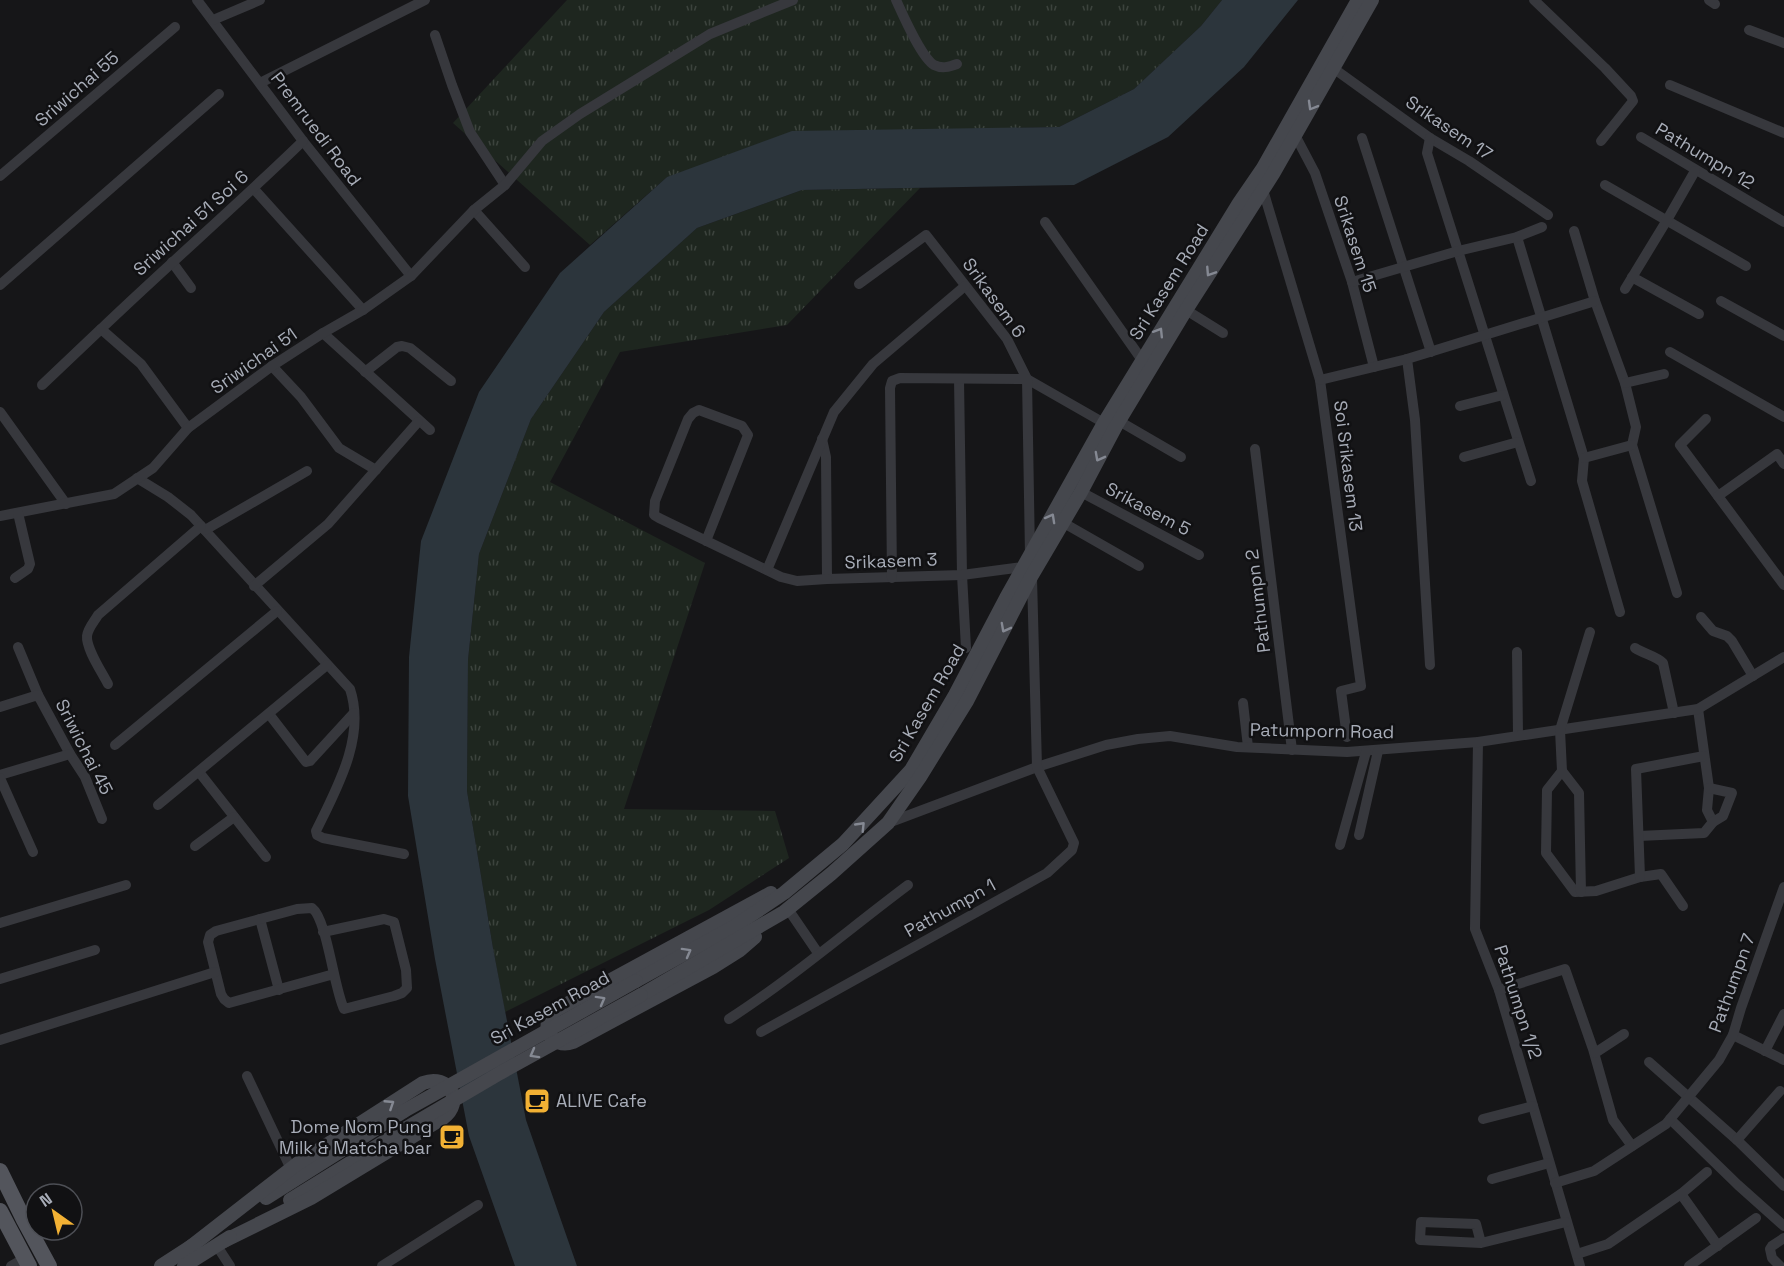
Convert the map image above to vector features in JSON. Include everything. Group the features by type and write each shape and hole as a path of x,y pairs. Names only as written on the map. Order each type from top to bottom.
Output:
{"main road":[{"name":"Sri Kasem Road","path":"161,1266 404,1111 735,926 784,893 843,844 911,770 1028,566 1104,423 1239,203 1263,168 1358,0"},
{"name":"Sri Kasem Road","path":"184,1266 403,1130 786,911 888,823 920,777 967,701 1028,566 1062,522 1081,492 1119,421 1186,310 1263,190 1372,0"},
{"path":"786,911 740,950 573,1042 562,1044 552,1039 547,1029 548,1018 556,1010 779,888 808,871 843,844"},
{"path":"189,1248 291,1169 423,1083 436,1081 447,1086 453,1097 452,1109 443,1118 311,1198 220,1243"},
{"path":"0,1171 51,1266"},
{"path":"0,1211 4,1231 21,1263"}],"street":[{"name":"Premruedi Road","path":"197,0 303,141 411,276"},
{"path":"213,20 260,0"},
{"path":"260,83 425,0"},
{"name":"Sriwichai 51","path":"0,516 114,494 153,468 188,428 272,366 363,310 411,276 474,210 505,185 542,141 580,114 710,34 793,0"},
{"path":"896,0 931,63 937,67 946,68 957,64"},
{"path":"1534,0 1631,96 1633,101 1601,141"},
{"name":"Sriwichai 55","path":"0,176 175,27"},
{"path":"1749,30 1784,43"},
{"path":"435,35 470,132 505,185"},
{"name":"Srikasem 17","path":"1333,68 1430,138 1469,161 1548,215"},
{"path":"1670,85 1784,133"},
{"path":"0,285 219,94"},
{"name":"Srikasem 15","path":"1295,135 1315,173 1352,282 1374,367"},
{"name":"Pathumpn 12","path":"1641,137 1784,222"},
{"path":"1362,138 1431,352"},
{"path":"1430,138 1427,153 1531,482"},
{"name":"Sriwichai 51 Soi 6","path":"42,385 303,141"},
{"path":"1625,289 1695,171"},
{"path":"1605,184 1746,266"},
{"path":"254,189 363,310"},
{"name":"Soi Srikasem 13","path":"1263,190 1320,380 1361,686 1341,691 1347,737"},
{"path":"474,210 525,267"},
{"path":"1045,222 1142,360"},
{"path":"1352,282 1458,251 1517,237 1542,227"},
{"path":"1574,231 1595,302 1625,383 1636,428 1632,445 1677,593"},
{"name":"Srikasem 6","path":"859,284 926,235 1007,339 1027,379"},
{"path":"1517,237 1584,458 1582,481 1620,612"},
{"path":"172,262 190,288"},
{"path":"1632,277 1699,314"},
{"path":"767,570 834,412 873,364 965,286"},
{"path":"1721,301 1784,336"},
{"path":"1320,380 1407,360 1595,302"},
{"path":"1186,310 1223,333"},
{"path":"101,329 141,364 188,428"},
{"path":"323,333 418,422 430,430"},
{"path":"365,372 397,347 402,346 410,348 451,381"},
{"path":"1670,352 1784,417"},
{"path":"1407,360 1415,420 1430,666"},
{"path":"272,366 301,397 339,448 376,470"},
{"path":"1625,383 1664,374"},
{"path":"892,578 890,388 895,378 1027,379 1104,423"},
{"path":"959,379 962,575 966,648"},
{"path":"1027,379 1028,566 1037,768"},
{"path":"1460,406 1503,395"},
{"path":"706,541 748,435 742,426 699,410 688,419 655,501 654,515 706,541 781,577 797,581 827,579"},
{"path":"0,412 66,504"},
{"path":"1706,419 1680,445 1784,585"},
{"path":"1119,421 1181,457"},
{"path":"255,586 328,524 418,422"},
{"name":"Srikasem 3","path":"822,439 826,457 827,579 962,575 1028,566"},
{"path":"1464,457 1518,442"},
{"path":"1584,458 1632,445"},
{"name":"Pathumpn 2","path":"1255,449 1292,750"},
{"path":"1718,496 1777,454 1784,464"},
{"path":"108,684 88,645 87,635 90,626 98,615 203,528 307,471"},
{"path":"137,478 180,506 203,528 350,688 354,730 344,768 317,833 323,838 405,855"},
{"name":"Srikasem 5","path":"1081,492 1199,555"},
{"path":"15,578 28,569 30,564 18,513"},
{"path":"1062,522 1138,566"},
{"path":"115,745 278,611"},
{"path":"1701,616 1713,631 1727,636 1753,676"},
{"path":"1581,892 1579,793 1562,771 1560,730 1590,632"},
{"path":"18,647 38,695"},
{"path":"1635,648 1648,656 1658,658 1663,663 1674,713"},
{"path":"1517,652 1518,735"},
{"name":"Patumporn Road","path":"888,823 1037,768 1106,745 1138,739 1170,736 1248,747 1372,752 1478,742 1698,709 1783,658"},
{"path":"158,805 327,665"},
{"name":"Sriwichai 45","path":"0,707 38,695 85,777 102,819"},
{"path":"1243,704 1248,747"},
{"path":"1698,709 1709,788 1707,810 1713,822"},
{"path":"268,714 306,762 310,761 354,713"},
{"name":"Pathumpn 1/2","path":"1478,742 1475,930 1499,990 1580,1266"},
{"path":"1359,835 1372,752"},
{"path":"1340,845 1372,752"},
{"path":"33,852 0,777 70,754"},
{"path":"1640,878 1636,769 1704,756"},
{"name":"Pathumpn 1","path":"761,1032 1047,873 1072,850 1074,843 1037,768"},
{"path":"1562,771 1547,790 1546,853 1575,892 1596,891 1660,874 1683,906"},
{"path":"198,772 266,857"},
{"path":"1639,836 1704,832 1713,822 1723,816 1732,792 1709,788"},
{"path":"195,846 234,817"},
{"path":"0,923 126,885"},
{"path":"729,1019 773,990 908,885"},
{"name":"Pathumpn 7","path":"1555,1183 1594,1171 1666,1124 1719,1060 1733,1035 1784,886"},
{"path":"323,932 384,919 394,922 408,985 402,993 347,1010 342,1005 334,974 323,932 318,916 312,909 297,909 216,931 210,935 208,942 221,994 229,1003 334,974"},
{"path":"786,911 818,953"},
{"path":"260,918 279,990"},
{"path":"0,979 94,950"},
{"path":"1499,990 1565,969 1595,1053 1613,1120 1632,1146"},
{"path":"0,1040 215,972"},
{"path":"1765,1051 1784,1014"},
{"path":"1595,1053 1624,1034"},
{"path":"1733,1035 1784,1060"},
{"path":"1648,1062 1782,1181"},
{"path":"247,1076 291,1169"},
{"path":"1737,1140 1780,1091"},
{"path":"1483,1119 1533,1106"},
{"path":"1670,1119 1784,1226"},
{"path":"1492,1179 1549,1163"},
{"path":"1576,1254 1608,1244 1681,1194 1707,1172"},
{"path":"1681,1194 1718,1246"},
{"path":"382,1266 478,1205"},
{"path":"1689,1266 1756,1218"},
{"path":"1481,1243 1476,1224 1421,1222 1420,1240 1481,1243 1566,1222"},
{"path":"1780,1266 1772,1258 1770,1249 1784,1238"},
{"path":"220,1243 230,1266"}],"green space":[{"path":"567,0 1222,0 1201,26 1134,89 1059,127 920,130 667,177 590,245 453,123"},
{"path":"920,188 787,325 620,352 550,482 705,563 624,809 775,811 789,858 709,910 505,1012 467,791 468,660 479,554 531,419 604,312 697,228 802,190"}],"shaded area":[{"path":"1222,0 1298,0 1244,67 1168,137 1074,185 802,190 697,228 604,312 531,419 479,554 468,660 467,791 493,948 526,1120 577,1266 515,1266 469,1136 435,959 408,796 409,657 421,541 479,392 560,273 667,177 792,131 1059,127 1134,89 1201,26"}],"place":[{"name":"ALIVE Cafe","path":"537,1101"},
{"name":"Dome Nom Pung Milk & Matcha bar","path":"452,1137"}]}
